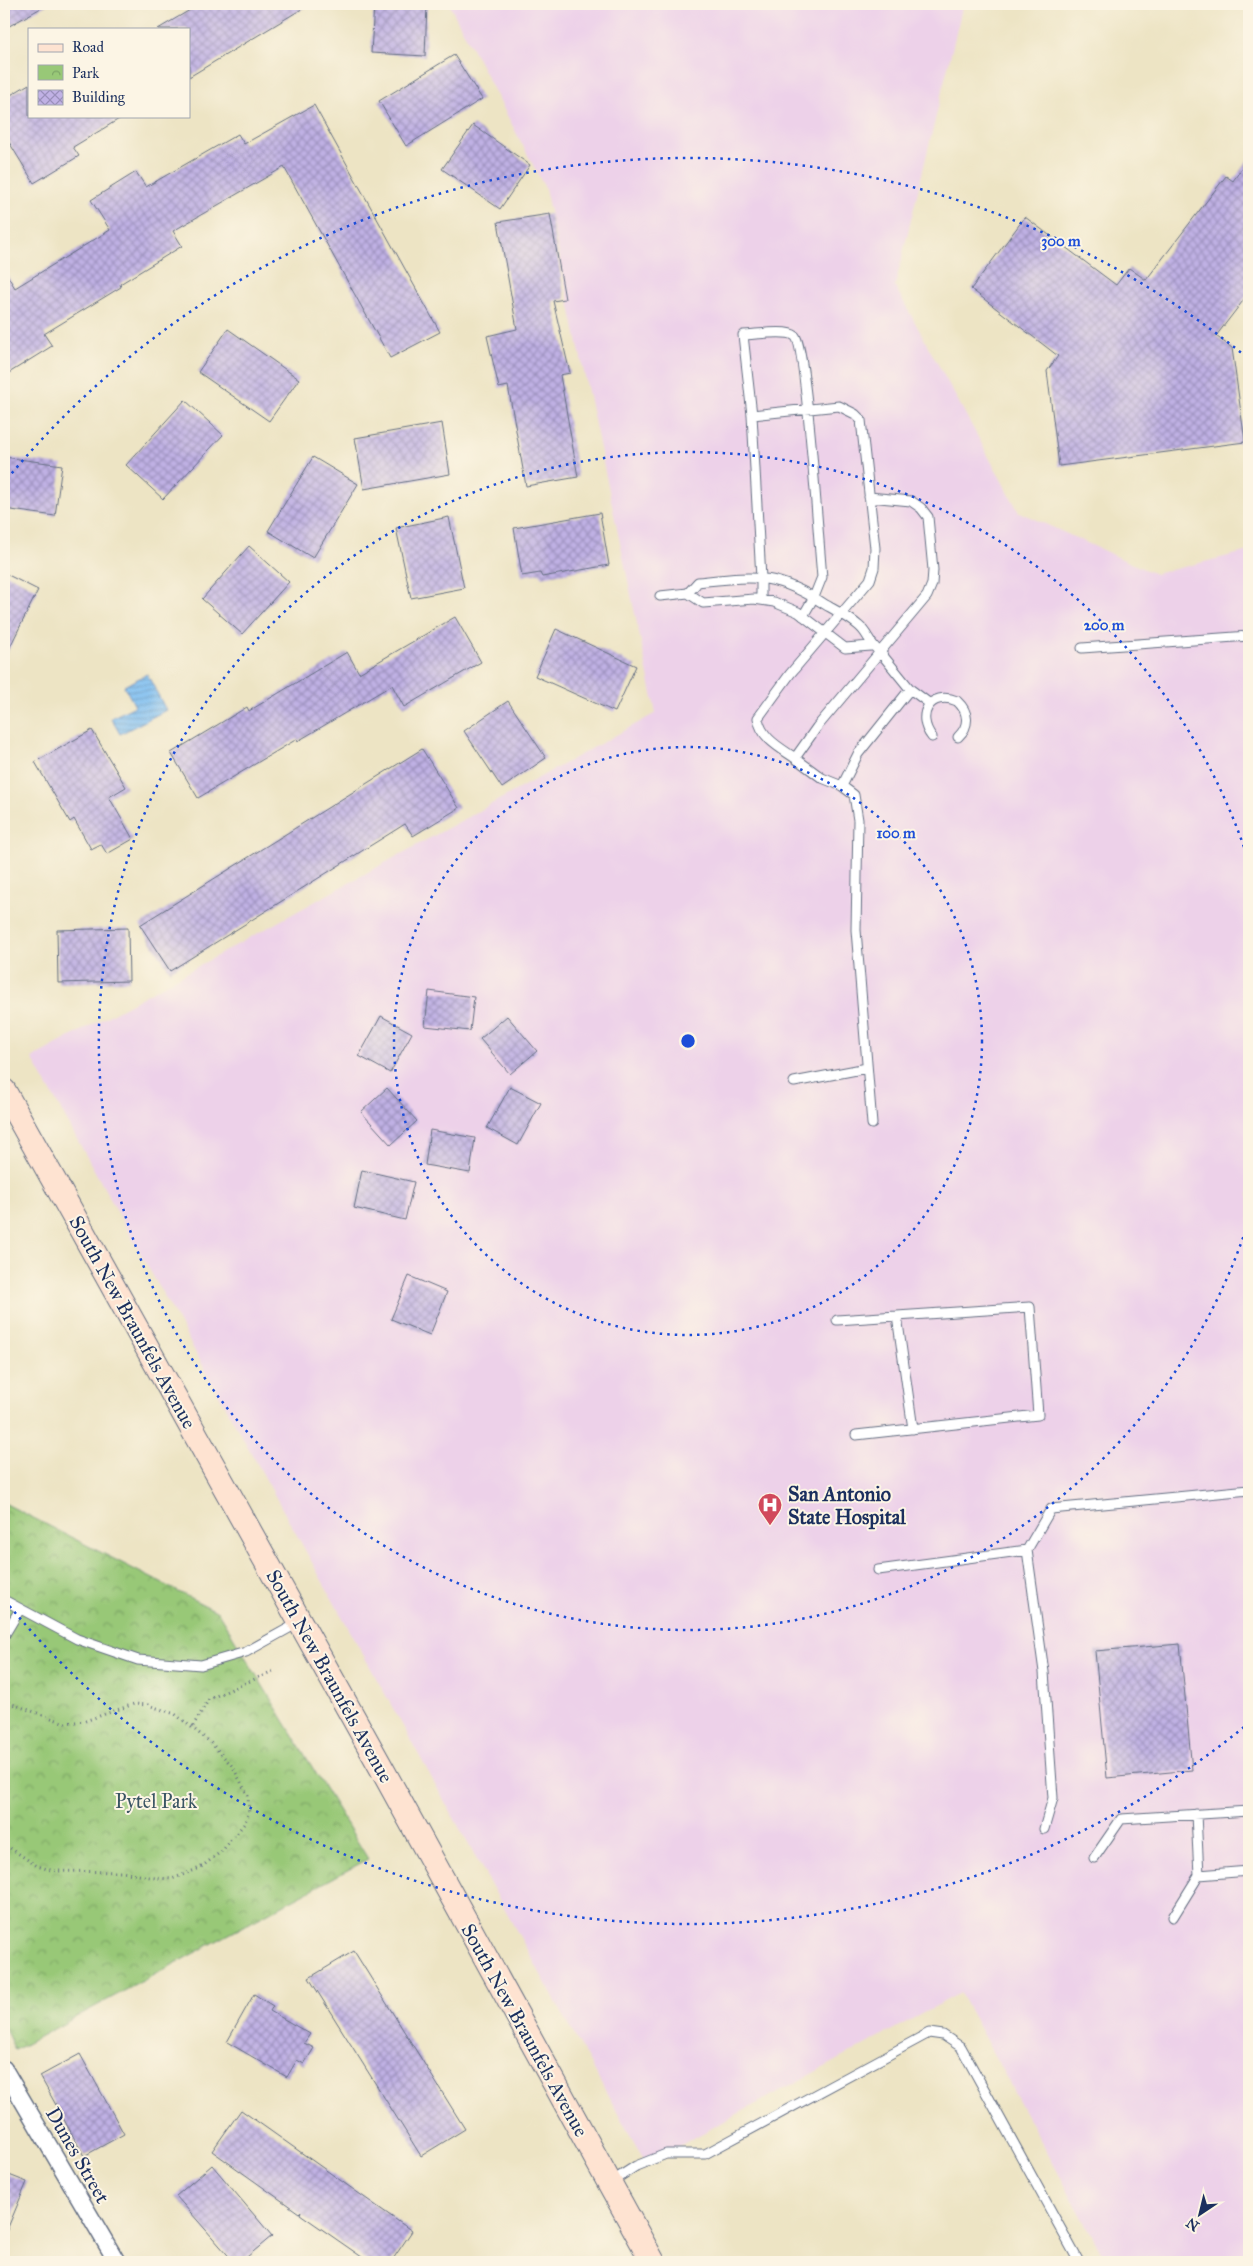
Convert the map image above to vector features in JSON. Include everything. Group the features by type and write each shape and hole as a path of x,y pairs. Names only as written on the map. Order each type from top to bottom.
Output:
{"main road":[{"name":"South New Braunfels Avenue","path":"4,1091 653,2262"}],"street":[{"name":"Dunes Street","path":"4,2069 117,2262"}],"lane":[{"path":"761,600 752,415 743,335 790,333 797,338 802,351 822,577 814,597 803,616"},
{"path":"752,415 839,406 855,414 861,420 874,548 874,568 870,580 824,632 758,718 760,730 773,743 822,778 842,786 854,795 858,820 856,930 872,1124"},
{"path":"795,758 817,727 927,596 932,584 933,570 928,517 912,501 869,497"},
{"path":"688,593 698,582 748,577 788,584 814,597 860,626 871,646 880,652 910,689 930,704"},
{"path":"660,596 688,593 703,603 761,600 774,602 803,616 845,648 871,646"},
{"path":"1082,648 1249,636"},
{"path":"842,786 858,754 910,689"},
{"path":"932,737 924,723 924,716 930,704 943,698 950,698 963,706 968,720 966,727 958,737"},
{"path":"794,1082 867,1068"},
{"path":"837,1320 1030,1307 1038,1415 856,1435"},
{"path":"897,1316 913,1429"},
{"path":"1044,1829 1053,1798 1044,1672 1027,1550 1051,1509 1249,1490"},
{"path":"878,1570 1027,1550"},
{"path":"4,1600 77,1639 138,1660 201,1665 246,1652 300,1622"},
{"path":"4,1636 20,1609"},
{"path":"1094,1858 1121,1819 1249,1811"},
{"path":"1173,1917 1199,1875 1196,1814"},
{"path":"1199,1875 1249,1871"},
{"path":"609,2183 636,2166 666,2154 705,2154 929,2034 943,2035 961,2046 1079,2262"}],"path":[{"path":"193,1726 209,1699 273,1671"},
{"path":"4,1701 65,1723 85,1721 134,1704 148,1705 176,1714 193,1726 233,1767 248,1796 250,1813 244,1824 222,1851 200,1868 172,1879 122,1872 54,1871 37,1866 4,1844"}],"shaded area":[{"name":"San Antonio State Hospital","path":"449,4 963,4 895,286 1019,512 1155,574 1249,551 1249,2262 1107,2262 960,1993 646,2164 32,1058 656,713 545,188"}],"green space":[{"name":"Pytel Park","path":"4,1503 218,1612 368,1859 15,2050 4,2027"}],"water":[{"path":"147,674 166,710 120,734 111,718 135,706 124,686"}],"building":[{"path":"4,4 48,4 4,29"},
{"path":"200,4 310,4 190,76 190,28 160,28"},
{"path":"374,4 427,4 425,56 371,53"},
{"path":"454,55 482,99 406,146 379,101"},
{"path":"28,85 28,118 121,118 73,147 79,156 34,183 4,134 4,99"},
{"path":"314,105 440,332 390,358 284,167 173,231 182,246 120,284 121,287 44,334 52,346 4,376 4,270 15,288 110,230 91,200 136,172 146,187 238,134 244,144"},
{"path":"473,125 530,165 500,209 442,169"},
{"path":"1249,158 1249,293 1216,336 1232,348 1245,442 1059,466 1047,371 1058,356 971,289 1025,217 1116,285 1129,268 1146,280 1226,176 1233,181"},
{"path":"550,214 565,299 553,301 570,373 560,375 578,477 526,486 508,386 499,388 487,336 517,329 498,222"},
{"path":"228,329 299,379 269,421 198,372"},
{"path":"185,400 223,435 163,499 126,465"},
{"path":"442,423 450,474 364,489 355,438"},
{"path":"4,457 62,465 55,516 4,509"},
{"path":"313,457 358,484 313,558 268,531"},
{"path":"600,513 609,565 542,577 540,573 522,576 514,528"},
{"path":"449,517 464,588 411,598 396,528"},
{"path":"249,546 289,582 242,634 202,599"},
{"path":"4,573 38,590 4,659"},
{"path":"455,617 481,662 404,707 392,685 198,798 171,753 247,707 249,711 347,652 359,673"},
{"path":"556,629 636,666 615,712 535,676"},
{"path":"508,701 546,758 502,788 464,731"},
{"path":"92,730 126,787 109,797 133,839 107,854 101,844 91,849 74,819 70,822 35,762"},
{"path":"422,749 459,808 413,836 405,824 170,971 140,925"},
{"path":"128,928 129,981 58,983 57,930"},
{"path":"429,991 474,997 470,1031 425,1026"},
{"path":"381,1016 412,1033 390,1073 359,1056"},
{"path":"507,1016 537,1051 510,1074 480,1039"},
{"path":"510,1087 541,1103 518,1145 487,1128"},
{"path":"387,1088 417,1121 391,1145 361,1112"},
{"path":"430,1130 475,1138 470,1173 425,1165"},
{"path":"362,1170 414,1182 405,1220 354,1208"},
{"path":"409,1276 447,1292 430,1335 391,1319"},
{"path":"1180,1644 1192,1770 1107,1778 1095,1651"},
{"path":"354,1951 465,2129 421,2156 309,1978"},
{"path":"254,1994 273,2006 270,2011 310,2034 304,2043 314,2048 304,2064 297,2060 287,2077 227,2042"},
{"path":"80,2054 124,2134 84,2156 40,2076"},
{"path":"241,2110 412,2231 391,2262 369,2262 300,2214 301,2211 299,2213 212,2151"},
{"path":"212,2165 272,2236 241,2262 234,2262 176,2196"},
{"path":"4,2173 27,2182 4,2237"}],"place":[{"name":"San Antonio State Hospital","path":"770,1526"}]}
